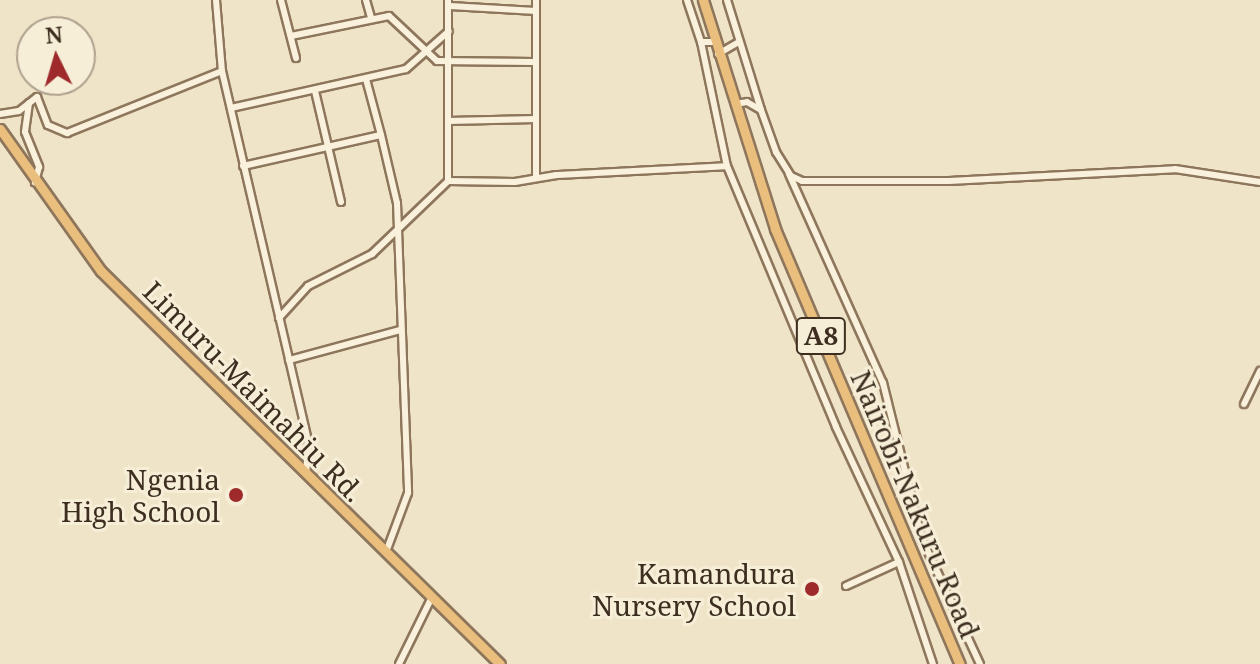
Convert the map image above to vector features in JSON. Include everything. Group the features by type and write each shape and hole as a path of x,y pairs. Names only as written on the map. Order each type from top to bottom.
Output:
{"highway":[{"name":"Nairobi-Nakuru Road","path":"703,0 775,229 960,664"},
{"name":"Limuru-Maimahiu Rd.","path":"0,129 101,271 500,664"}],"street":[{"path":"216,0 222,71 308,440 306,473"},
{"path":"281,0 296,58"},
{"path":"366,0 371,17"},
{"path":"536,0 536,178"},
{"path":"687,0 701,42 727,166 836,427 899,562 933,664"},
{"path":"727,0 737,43 761,110 883,383 922,539 980,664"},
{"path":"448,181 449,3 536,11"},
{"path":"291,36 371,17 395,18 426,53 451,62 534,62"},
{"path":"231,108 406,69 449,31"},
{"path":"701,42 715,42"},
{"path":"718,54 737,43"},
{"path":"0,114 40,99 48,125 67,133 222,71"},
{"path":"366,79 393,175 398,229 408,493 386,552"},
{"path":"315,91 341,202"},
{"path":"29,102 25,132 39,167 35,182"},
{"path":"735,104 747,102 761,110"},
{"path":"448,121 536,119"},
{"path":"243,166 381,135"},
{"path":"279,318 308,286 360,263 448,181 727,166"},
{"path":"788,172 802,181 847,182 1175,169 1260,182"},
{"path":"289,360 400,330"},
{"path":"1244,404 1260,371"},
{"path":"910,544 922,539"},
{"path":"846,586 899,562"},
{"path":"399,664 432,597"}],"place":[{"name":"Ngenia High School","path":"236,495"},
{"name":"Kamandura Nursery School","path":"812,589"}]}
